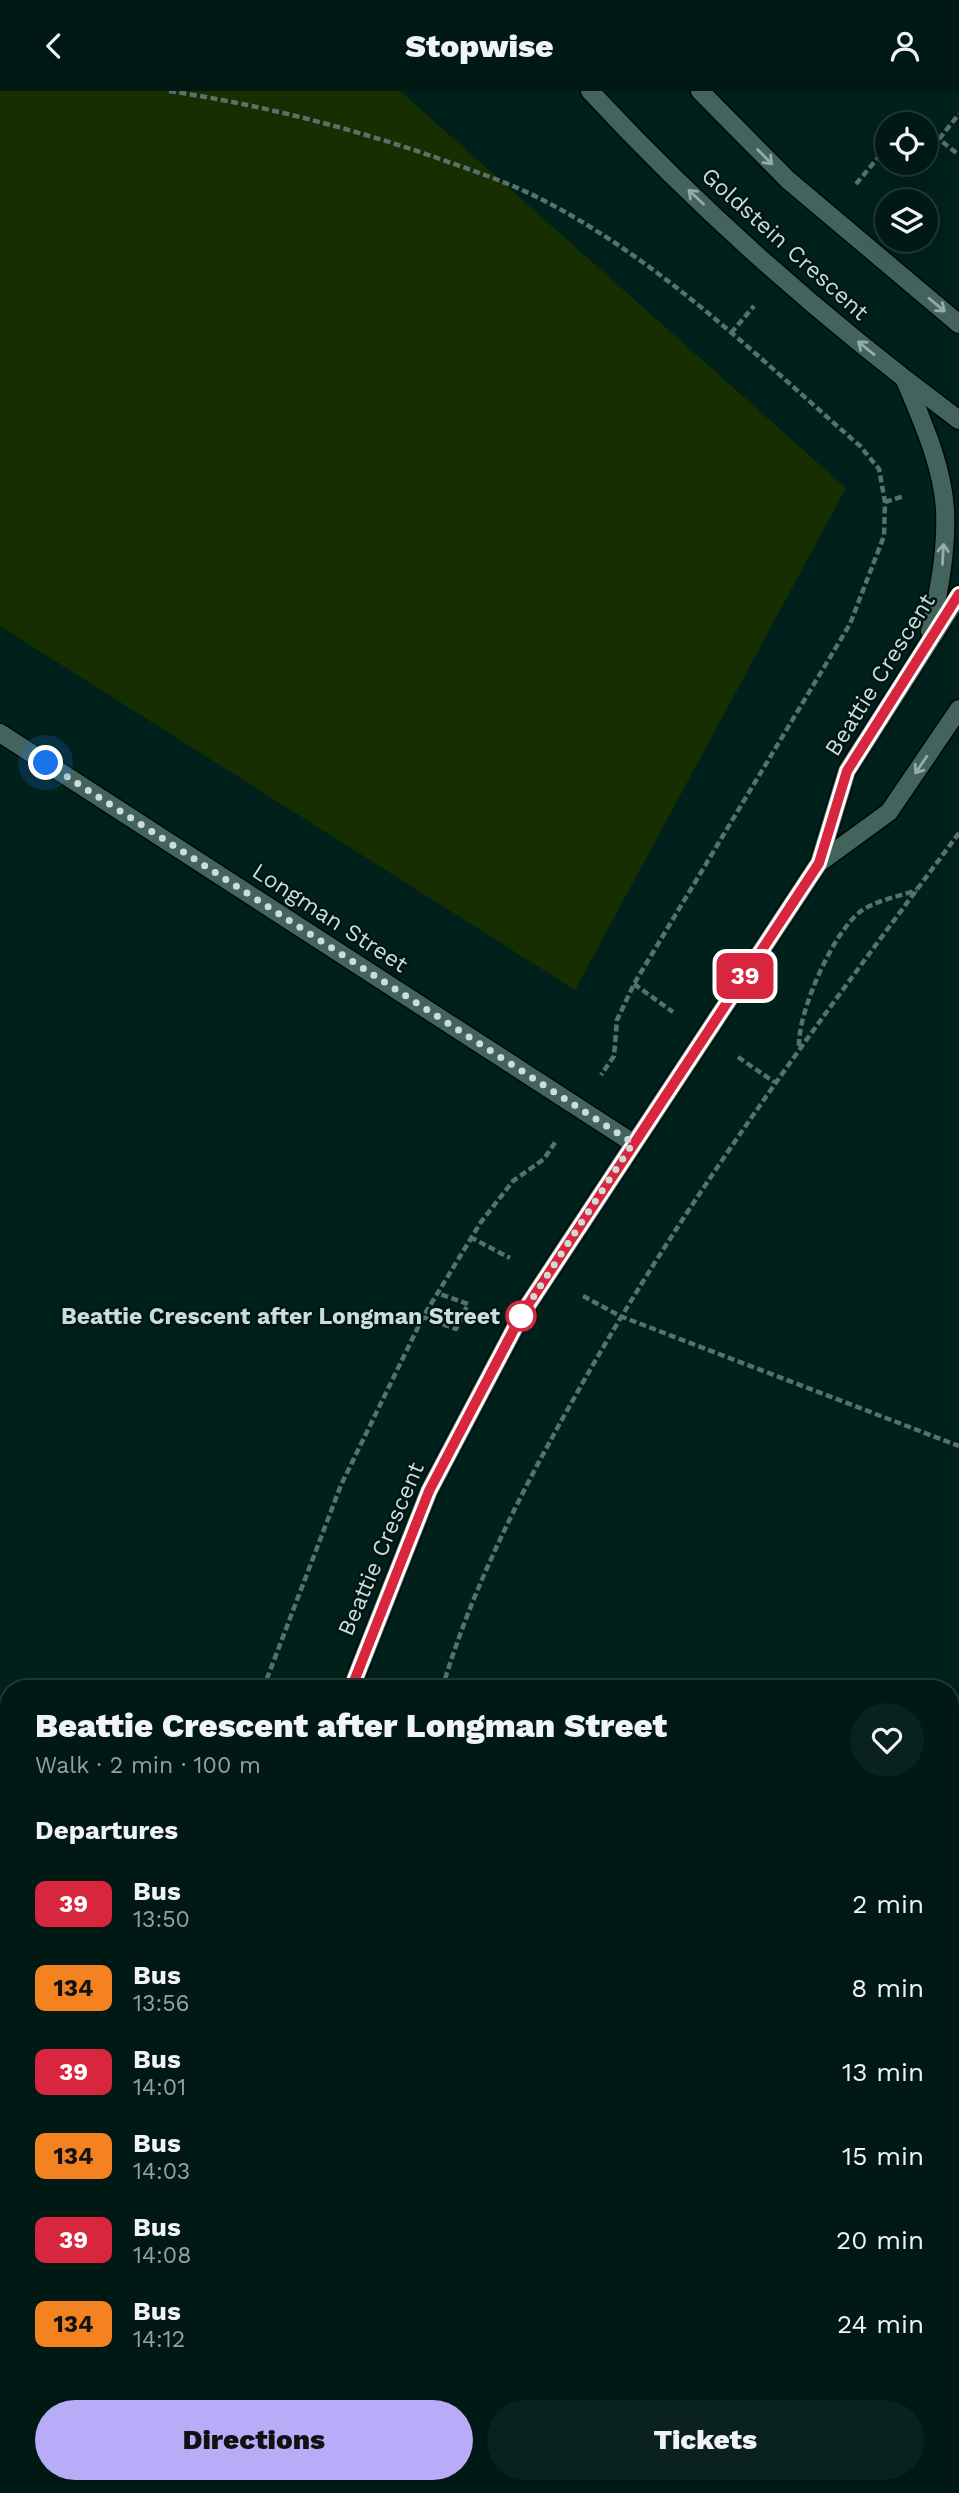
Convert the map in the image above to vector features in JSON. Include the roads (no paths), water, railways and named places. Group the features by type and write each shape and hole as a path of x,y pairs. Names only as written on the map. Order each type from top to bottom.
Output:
{"street":[{"name":"Goldstein Crescent","path":"590,91 636,141 811,304 959,420"},
{"path":"700,91 788,180 959,324"},
{"path":"904,379 930,442 945,507 942,578 926,645"},
{"name":"Beattie Crescent","path":"355,1680 429,1491 527,1304 819,863 847,771 959,594"},
{"name":"Beattie Crescent","path":"819,863 889,812 959,709"},
{"name":"Longman Street","path":"0,733 633,1143"}],"place":[{"name":"Beattie Crescent after Longman Street","path":"521,1316"}]}
